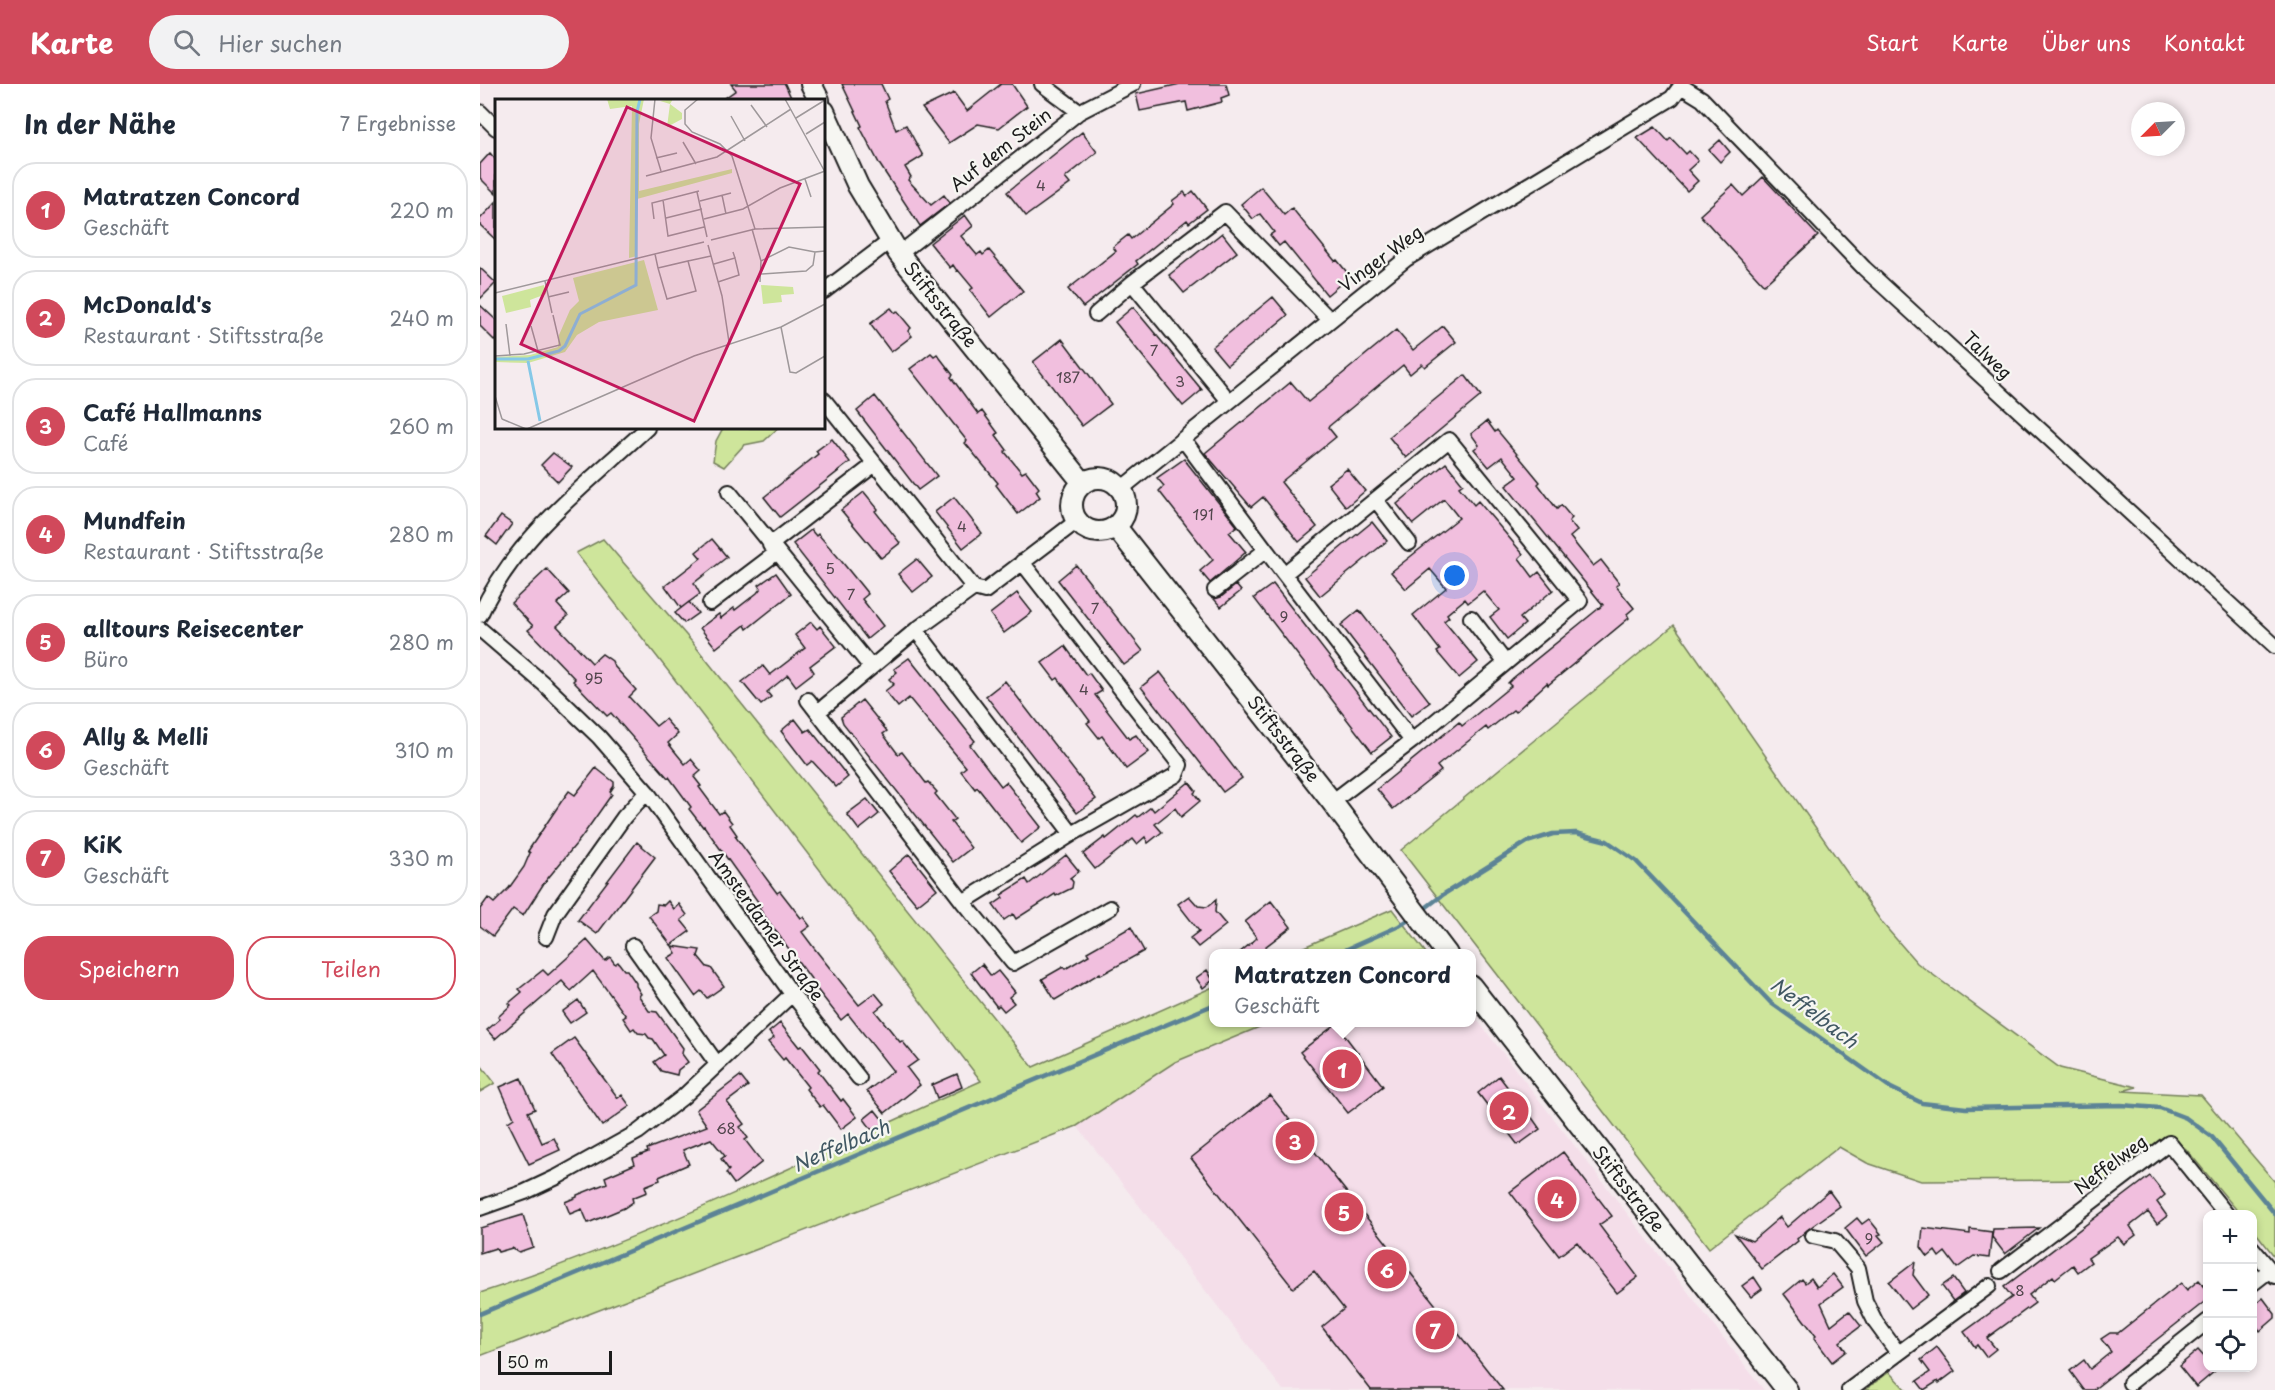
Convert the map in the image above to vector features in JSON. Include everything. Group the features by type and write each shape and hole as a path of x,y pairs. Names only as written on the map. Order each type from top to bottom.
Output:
{"street":[{"path":"811,84 818,99"},
{"path":"1042,84 1079,112"},
{"name":"Auf dem Stein","path":"825,290 895,248 1079,112 1133,84"},
{"name":"Vinger Weg","path":"1121,489 1406,259 1672,98 1681,85"},
{"name":"Talweg","path":"1681,85 1702,99 1864,268 2275,646"},
{"path":"480,112 495,127"},
{"name":"Stiftsstraße","path":"825,113 858,186 895,248 1083,483"},
{"path":"1096,314 1132,283 1225,212 1330,320"},
{"path":"1132,283 1229,401"},
{"path":"825,401 974,588 985,591 1077,521"},
{"path":"480,615 492,587 533,536 646,429"},
{"path":"1183,440 1412,741"},
{"path":"1284,574 1449,440 1580,601 1412,741 1332,802"},
{"path":"710,603 874,464"},
{"path":"1091,479 1108,479 1121,489 1126,505 1125,513 1116,527 1096,532 1083,527 1073,515 1071,506 1077,489 1083,483 1091,479"},
{"path":"729,492 871,667"},
{"path":"1376,501 1409,543"},
{"name":"Stiftsstraße","path":"1116,527 1332,802 1443,949"},
{"path":"1215,590 1266,550"},
{"path":"963,902 1072,834 1176,775 1180,765 1022,562"},
{"path":"818,712 916,630 974,588"},
{"path":"1471,618 1505,662"},
{"name":"Amsterdamer Straße","path":"480,628 599,737 647,792 792,994 860,1078"},
{"path":"916,630 1072,834"},
{"path":"808,700 963,902 1013,963 1110,908"},
{"path":"546,937 555,914 624,817 647,792"},
{"path":"633,946 717,1064"},
{"name":"Stiftsstraße","path":"1476,992 1787,1390"},
{"path":"480,1208 525,1192 557,1177 638,1132 683,1097 792,994"},
{"name":"Neffelweg","path":"2001,1271 2169,1143 2222,1210"},
{"path":"1813,1236 1835,1241 1858,1268 1865,1301 1876,1323 1898,1353"},
{"path":"2257,1253 2273,1273 2257,1282"},
{"path":"1849,1390 1989,1286"},
{"path":"2130,1383 2203,1325"}],"shaded area":[{"path":"1476,1018 1764,1390 1283,1390 1077,1126 1175,1062 1259,1027 1476,1027"}],"green space":[{"path":"722,429 777,429 764,441 744,445 724,467 713,461 716,441"},
{"path":"603,539 692,642 1033,1067 1209,989 1209,1027 1259,1027 1175,1062 1077,1126 480,1356 480,1293 608,1247 671,1221 981,1081 576,553"},
{"path":"1674,625 1883,924 1917,963 2060,1068 2137,1087 2122,1091 2201,1095 2275,1182 2275,1257 2257,1234 2257,1210 2237,1210 2186,1149 2170,1137 2112,1180 1921,1181 1867,1163 1839,1147 1709,1248 1401,850"},
{"path":"1392,909 1423,949 1299,949"},
{"path":"480,1064 495,1083 480,1092"},
{"path":"1889,1372 1906,1390 1865,1390"}],"building":[{"path":"731,84 785,84 792,99 723,99 736,90"},
{"path":"842,84 881,84 888,99 885,101 896,130 906,125 923,156 905,167 911,177 908,180 931,205 944,195 950,203 920,226 880,165 860,127 862,126"},
{"path":"1001,84 1012,84 1027,106 999,128 978,124 949,143 922,108 954,93 967,111"},
{"path":"1180,84 1226,84 1229,95 1221,98 1222,102 1188,111 1186,102 1140,111 1136,94"},
{"path":"1655,127 1668,141 1671,138 1686,154 1689,151 1698,161 1688,170 1698,181 1687,191 1637,138"},
{"path":"1082,132 1097,152 1065,178 1070,184 1026,216 1007,192"},
{"path":"1720,140 1730,152 1720,162 1709,150"},
{"path":"490,153 495,159 495,193 480,178 480,164"},
{"path":"1763,177 1818,236 1764,285 1700,215 1733,185 1743,196"},
{"path":"1261,187 1284,215 1292,208 1350,276 1327,295 1284,242 1279,246 1270,235 1274,232 1260,214 1253,219 1241,204"},
{"path":"1193,191 1207,209 1189,223 1187,220 1136,261 1138,264 1083,307 1068,289 1116,251 1113,247 1128,235 1131,239 1174,204 1172,201 1184,192 1187,196"},
{"path":"495,203 495,239 480,225 480,219"},
{"path":"965,215 973,226 961,236 977,255 981,252 983,255 989,250 1023,291 991,317 970,290 973,288 953,265 950,268 930,243"},
{"path":"1222,233 1237,252 1184,293 1169,275"},
{"path":"480,268 495,284 480,299"},
{"path":"1273,297 1288,315 1227,365 1212,347"},
{"path":"480,305 495,319 495,341 480,326"},
{"path":"1133,307 1202,390 1183,406 1115,322"},
{"path":"891,308 895,313 897,311 911,328 908,331 912,336 891,352 870,324"},
{"path":"1443,326 1456,342 1425,367 1422,364 1410,374 1403,365 1328,427 1336,437 1281,482 1317,527 1299,542 1263,497 1251,507 1205,453 1291,382 1308,402 1396,330 1413,350"},
{"path":"1062,339 1111,404 1082,426 1033,362"},
{"path":"931,353 934,356 937,354 978,414 982,411 998,433 996,435 1007,450 1005,452 1022,473 1026,471 1039,488 1036,491 1040,497 1018,514 996,485 998,483 965,443 967,441 910,369"},
{"path":"1465,375 1481,396 1406,458 1389,437"},
{"path":"875,396 937,476 918,490 857,411"},
{"path":"1487,421 1540,482 1538,484 1557,509 1561,505 1572,518 1569,521 1577,531 1570,537 1593,566 1601,560 1619,583 1616,586 1634,608 1627,614 1629,618 1548,685 1547,683 1515,712 1513,710 1488,730 1486,727 1437,766 1441,771 1393,809 1377,789 1459,722 1462,726 1511,686 1508,683 1513,678 1603,605 1506,486 1518,477 1502,457 1489,467 1474,449 1479,445 1471,434"},
{"path":"832,439 850,462 780,517 764,497 818,454 816,451"},
{"path":"553,453 572,467 558,482 541,465"},
{"path":"1184,459 1237,526 1229,532 1246,552 1210,583 1200,571 1213,560 1159,491 1164,486 1157,478"},
{"path":"1446,463 1463,484 1459,487 1474,505 1478,501 1523,554 1519,558 1533,577 1539,572 1553,590 1520,618 1525,624 1507,639 1490,617 1499,610 1483,591 1468,603 1465,599 1447,614 1449,617 1444,621 1478,662 1459,678 1437,652 1440,650 1413,615 1446,588 1430,569 1406,589 1391,572 1459,518 1444,499 1413,524 1397,504"},
{"path":"1347,469 1365,491 1346,507 1328,484"},
{"path":"864,492 878,509 875,511 900,543 881,558 841,510"},
{"path":"954,497 982,533 963,548 935,512"},
{"path":"501,516 512,524 497,545 486,536"},
{"path":"1372,522 1387,541 1320,596 1305,577"},
{"path":"811,530 816,536 818,534 868,594 862,599 883,626 867,639 793,544"},
{"path":"712,539 727,557 694,583 700,594 681,608 665,586 701,558 696,552"},
{"path":"917,559 932,577 913,592 898,574"},
{"path":"1076,565 1143,651 1124,665 1058,580"},
{"path":"547,569 569,593 557,604 568,616 557,626 592,663 602,654 612,661 636,690 629,697 656,726 665,719 678,734 668,743 685,764 691,759 701,771 694,777 701,786 699,787 719,814 723,811 732,823 730,825 737,835 735,836 777,893 780,891 810,926 802,932 814,948 859,1005 875,993 884,1004 875,1011 918,1060 907,1068 920,1085 885,1113 867,1091 893,1071 848,1014 841,1020 816,988 758,907 761,906 704,826 689,809 691,807 669,777 611,713 607,716 573,681 575,679 528,630 533,626 511,603"},
{"path":"776,573 791,594 747,629 745,625 716,648 700,628 719,614 721,618 734,608 735,610 757,593 761,588 759,585"},
{"path":"1273,584 1391,737 1372,752 1254,598"},
{"path":"1236,585 1241,591 1221,607 1214,599 1221,597"},
{"path":"1017,593 1032,612 1004,633 990,614"},
{"path":"689,602 698,613 684,623 675,613"},
{"path":"1359,610 1430,702 1411,716 1341,625"},
{"path":"811,622 817,629 820,626 836,646 810,666 814,672 796,686 788,675 767,692 771,697 761,705 742,682 763,666 770,675 805,648 795,635"},
{"path":"1065,646 1086,675 1089,673 1102,691 1095,695 1129,739 1136,735 1149,752 1126,769 1102,736 1099,738 1087,723 1090,721 1058,678 1055,680 1042,663"},
{"path":"909,658 975,741 970,745 1001,786 1006,782 1041,827 1021,843 977,787 975,789 961,771 966,767 909,698 898,707 885,691 894,684 889,679 897,672 894,669"},
{"path":"1160,672 1242,778 1223,792 1141,687"},
{"path":"1005,681 1096,799 1077,813 986,696"},
{"path":"862,700 887,731 883,734 898,754 902,752 926,783 928,782 937,792 935,794 955,819 951,822 971,848 953,862 843,723 841,717"},
{"path":"795,719 805,732 810,729 848,777 836,787 812,761 807,765 781,731"},
{"path":"596,768 614,782 610,792 612,794 581,838 544,883 523,916 513,909 493,936 480,926 480,909 488,898 494,903 509,888 524,867 530,853 528,851 561,802 569,791 575,795"},
{"path":"1189,782 1200,801 1181,817 1175,808 1155,824 1162,832 1148,843 1145,837 1137,844 1133,839 1095,869 1083,854 1136,815 1138,817 1151,807 1154,811"},
{"path":"867,799 879,814 859,830 847,814"},
{"path":"637,842 655,857 597,934 578,920"},
{"path":"909,854 937,889 917,905 889,871"},
{"path":"1066,855 1079,871 1070,878 1073,882 1072,888 1056,896 1055,894 1016,919 1013,914 1004,920 993,905 1003,898 1001,895 1026,879 1029,884"},
{"path":"1189,896 1198,906 1207,907 1216,900 1215,912 1226,925 1198,947 1190,938 1199,931 1178,904"},
{"path":"668,901 674,909 679,904 687,915 681,920 690,931 671,945 649,916 656,911 657,904 664,905"},
{"path":"1271,901 1291,927 1265,947 1266,949 1244,949 1257,938 1245,922"},
{"path":"1131,927 1144,951 1101,975 1100,973 1055,1000 1042,979 1089,955 1087,952"},
{"path":"587,940 605,961 610,957 615,964 618,962 624,970 627,970 649,1011 657,1012 683,1048 682,1054 688,1062 678,1070 677,1075 661,1071 654,1062 664,1055 653,1039 646,1034 638,1033 634,1028 631,1030 623,1018 626,1016 593,971 571,991 562,981 495,1039 487,1030 500,1019 498,1017 511,1005 509,1003 522,992 519,989 543,970 548,975"},
{"path":"672,946 700,950 698,956 707,967 711,968 724,986 707,998 701,991 695,996 668,958 676,953"},
{"path":"982,964 991,976 998,971 1015,992 1009,997 1014,1003 1004,1011 999,1005 997,1007 971,973"},
{"path":"1207,970 1209,983 1203,988 1196,978"},
{"path":"578,1000 586,1012 570,1023 562,1012"},
{"path":"780,1023 799,1047 802,1046 841,1101 843,1099 857,1117 841,1129 823,1105 820,1107 806,1089 808,1087 785,1058 783,1060 768,1042 774,1038 769,1032"},
{"path":"1332,1027 1338,1027 1383,1086 1348,1113 1300,1052"},
{"path":"574,1038 618,1098 622,1095 630,1106 602,1126 552,1054"},
{"path":"957,1074 962,1087 937,1098 932,1085"},
{"path":"740,1076 748,1086 727,1102 744,1124 740,1127 748,1138 745,1140 762,1162 734,1184 726,1173 729,1170 721,1159 725,1156 711,1139 683,1150 689,1164 645,1186 647,1192 632,1198 633,1202 624,1208 588,1223 582,1209 570,1214 565,1202 607,1183 605,1177 635,1164 633,1158 648,1152 647,1149 707,1126 696,1110"},
{"path":"1499,1076 1512,1093 1514,1092 1540,1129 1518,1145 1478,1093"},
{"path":"521,1078 535,1109 528,1112 542,1143 554,1138 560,1150 529,1164 508,1122 514,1118 500,1087"},
{"path":"1270,1095 1503,1390 1371,1390 1322,1327 1344,1309 1314,1271 1293,1288 1191,1158"},
{"path":"875,1110 886,1124 872,1130 864,1119"},
{"path":"1563,1152 1612,1216 1599,1225 1638,1277 1617,1293 1577,1242 1559,1256 1510,1192"},
{"path":"2150,1176 2165,1195 2157,1202 2167,1216 2157,1224 2148,1212 2130,1226 2136,1235 2124,1244 2118,1237 2088,1258 2091,1262 2078,1272 2073,1265 2055,1279 2053,1276 2029,1295 2035,1303 1987,1338 1996,1349 1986,1357 1977,1345 1975,1347 1964,1332 2012,1297 2004,1287"},
{"path":"1829,1191 1840,1206 1807,1230 1797,1239 1798,1241 1762,1269 1735,1234 1752,1241 1780,1217 1787,1227"},
{"path":"523,1215 533,1247 519,1252 512,1248 498,1252 496,1248 480,1253 480,1228"},
{"path":"1857,1218 1862,1224 1869,1219 1881,1234 1878,1235 1884,1242 1866,1256 1845,1228"},
{"path":"1923,1228 1970,1234 1970,1229 1992,1232 1989,1258 1974,1256 1957,1268 1945,1252 1939,1257 1935,1251 1928,1257 1921,1247"},
{"path":"2039,1228 2005,1254 1992,1237 1993,1229"},
{"path":"1915,1262 1913,1275 1928,1295 1910,1309 1889,1282"},
{"path":"1833,1274 1843,1287 1821,1303 1831,1325 1849,1311 1861,1326 1840,1342 1846,1351 1832,1362 1814,1338 1816,1336 1784,1294 1802,1279 1805,1283 1811,1278 1817,1287"},
{"path":"1754,1277 1762,1289 1751,1297 1742,1286"},
{"path":"1953,1278 1964,1293 1953,1301 1942,1286"},
{"path":"2199,1280 2203,1285 2203,1303 2093,1390 2084,1390 2070,1371 2084,1360 2090,1369 2111,1352 2101,1339 2110,1333 2118,1333 2181,1283 2187,1290"},
{"path":"2263,1298 2275,1314 2275,1318 2260,1331 2257,1327 2257,1303"},
{"path":"1937,1347 1955,1371 1939,1383 1938,1381 1924,1390 1917,1381 1930,1372 1921,1360"},
{"path":"2198,1350 2203,1356 2203,1372 2214,1372 2196,1387 2179,1366"}],"waterway":[{"name":"Neffelbach","path":"1420,912 1444,894 1527,842 1553,834 1576,833 1607,841 1636,861 1771,1003 1891,1088 1922,1103 1966,1108 2121,1105 2160,1108 2186,1118 2212,1137 2275,1214"},
{"name":"Neffelbach","path":"1347,949 1399,926 1413,917"},
{"name":"Neffelbach","path":"480,1314 1209,1007"}],"place":[{"name":"Matratzen Concord","path":"1342,1069"},
{"name":"McDonald's","path":"1509,1111"},
{"name":"Café Hallmanns","path":"1295,1141"},
{"name":"Mundfein","path":"1557,1199"},
{"name":"alltours Reisecenter","path":"1344,1212"},
{"name":"Ally & Melli","path":"1387,1269"},
{"name":"KiK","path":"1435,1330"}]}
